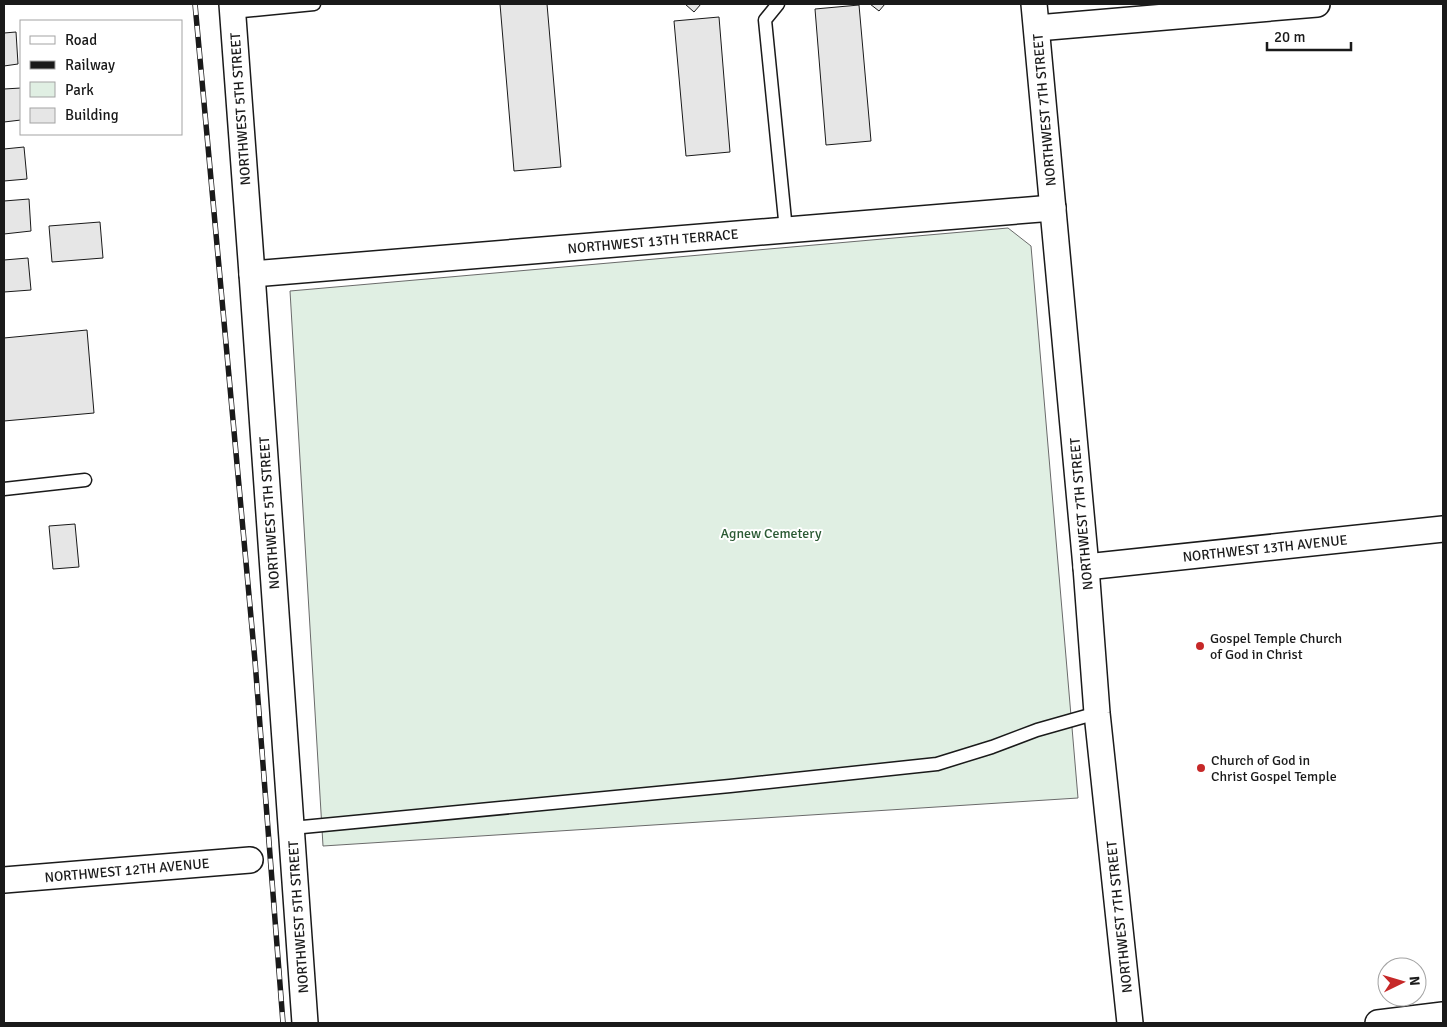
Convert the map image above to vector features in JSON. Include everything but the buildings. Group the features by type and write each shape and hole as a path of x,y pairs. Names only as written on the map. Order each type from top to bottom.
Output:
{"street":[{"name":"NORTHWEST 7TH STREET","path":"1034,4 1086,567 1097,713 1130,1023"},
{"path":"1037,28 1317,4"},
{"name":"NORTHWEST 5TH STREET","path":"232,8 305,1023"},
{"name":"NORTHWEST 13TH TERRACE","path":"252,274 1053,208"},
{"name":"NORTHWEST 13TH AVENUE","path":"1086,567 1443,529"},
{"name":"NORTHWEST 12TH AVENUE","path":"4,880 250,860"},
{"path":"1378,1023 1443,1016"}],"lane":[{"path":"232,8 314,4"},
{"path":"778,4 765,20 786,230"},
{"path":"4,489 85,480"},
{"path":"292,828 937,764 992,747 1037,730 1097,713"}],"green space":[{"name":"Agnew Cemetery","path":"1008,228 1031,246 1078,798 323,846 290,291"}],"railway":[{"path":"195,4 255,661 283,1023"}],"place":[{"name":"Gospel Temple Church of God in Christ","path":"1200,646"},
{"name":"Church of God in Christ Gospel Temple","path":"1201,768"}]}
